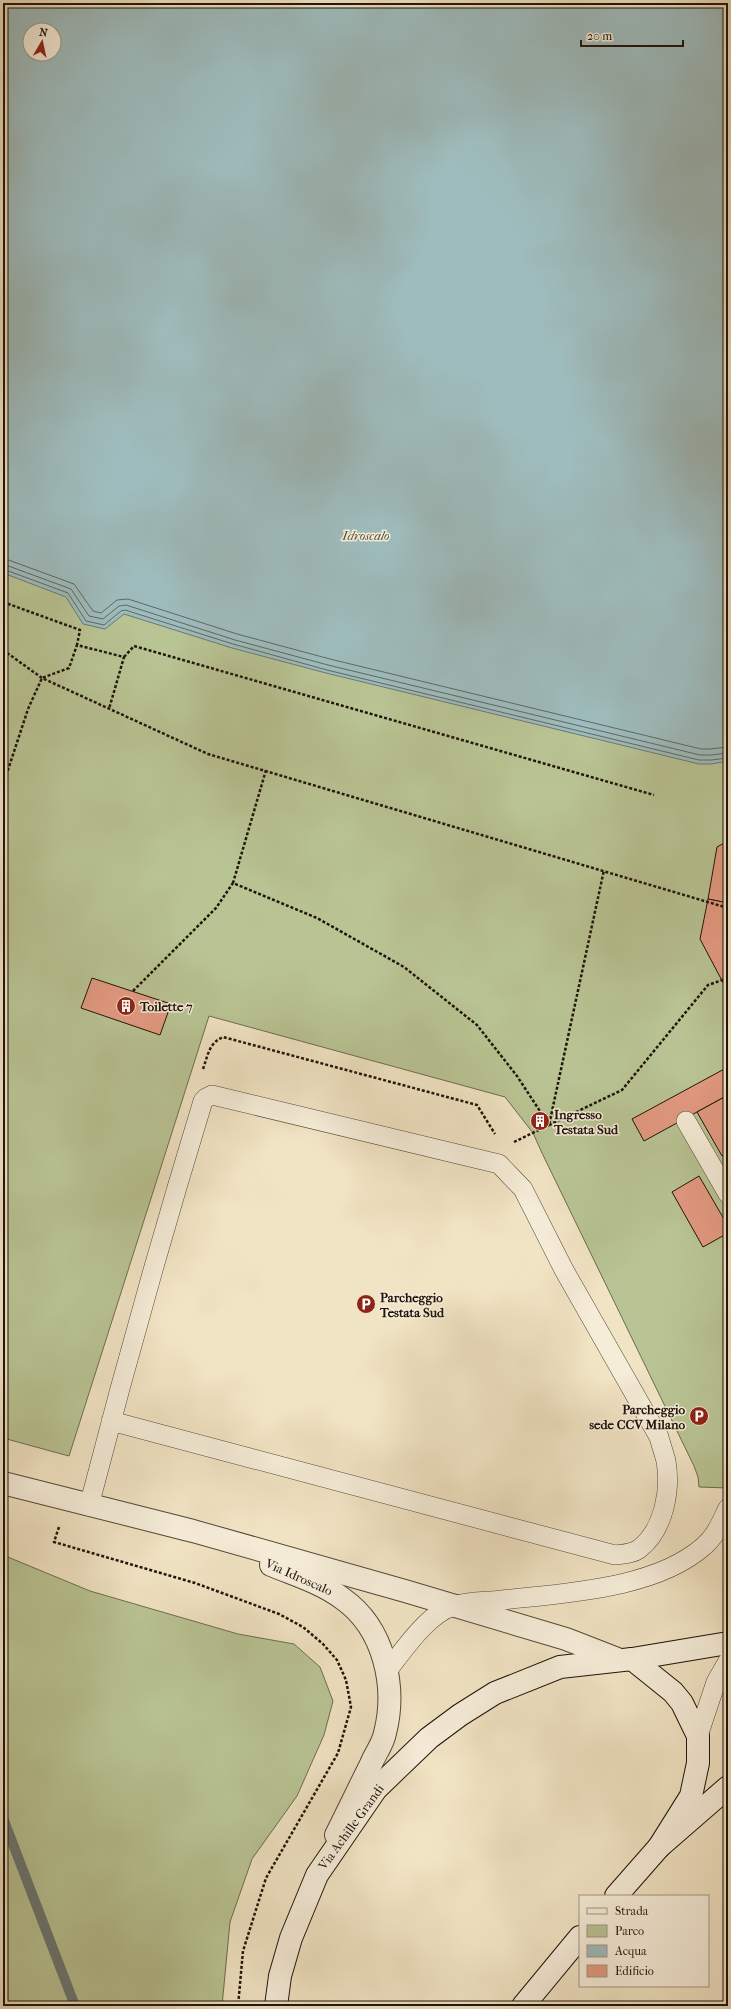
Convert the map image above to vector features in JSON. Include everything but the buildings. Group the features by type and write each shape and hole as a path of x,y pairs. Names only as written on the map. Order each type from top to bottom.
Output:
{"street":[{"name":"Via Idroscalo","path":"3,1484 193,1531 566,1638 626,1659"},
{"name":"Via Idroscalo","path":"193,1531 321,1586 344,1599 357,1611 369,1626 380,1646 387,1670 389,1700 385,1734 317,1875"},
{"name":"Via Achille Grandi","path":"276,2006 280,1976 291,1938 317,1875 376,1789 429,1738 460,1715 495,1694 560,1668 728,1643"},
{"path":"626,1659 673,1692 682,1703 698,1736 698,1763 691,1796 659,1847"},
{"path":"617,1895 659,1847 728,1787"},
{"path":"523,2006 579,1938"}],"lane":[{"path":"89,1506 110,1421 157,1254 203,1101 208,1096 218,1096 499,1164 523,1189 564,1270 659,1437 666,1461 667,1483 664,1506 658,1524 650,1538 638,1550 615,1555 110,1421"},
{"path":"686,1121 728,1194"},
{"path":"387,1670 424,1626 437,1615 453,1606 556,1594 625,1583 650,1576 689,1558 705,1546 715,1534 728,1508"},
{"path":"698,1736 713,1687 728,1661"}],"path":[{"path":"3,602 80,630 77,645 69,668 42,678 28,709 3,784"},
{"path":"77,645 124,658"},
{"path":"110,709 124,658 134,646 654,795"},
{"path":"3,650 42,678 208,754 604,870 728,908"},
{"path":"133,991 216,908 233,883 266,770"},
{"path":"549,1125 604,870"},
{"path":"233,883 317,918 404,967 477,1025 517,1076 549,1125"},
{"path":"509,1144 622,1090 708,985 728,978"},
{"path":"201,1076 210,1046 216,1040 223,1037 477,1105 496,1135"},
{"path":"67,1500 54,1542 195,1582 278,1614 303,1627 323,1644 337,1660 346,1680 351,1708 338,1753 266,1878 243,1951 238,2006"}],"green space":[{"name":"Idroscalo","path":"3,3 728,3 728,1488 699,1487 698,1477 694,1466 533,1133 505,1097 209,1016 69,1456 3,1438"},
{"path":"3,1555 90,1591 238,1634 294,1644 320,1667 333,1701 324,1735 297,1796 252,1859 230,1922 222,2006 6,2006 3,1998"}],"water":[{"name":"Idroscalo","path":"3,3 728,3 728,761 711,764 699,764 326,673 232,648 124,614 105,629 83,624 66,597 3,573"}],"waterway":[{"path":"3,1818 75,2006"}],"place":[{"name":"Toilette 7","path":"126,1006"},
{"name":"Ingresso Testata Sud","path":"540,1121"},
{"name":"Parcheggio Testata Sud","path":"366,1304"},
{"name":"Parcheggio sede CCV Milano","path":"699,1416"}]}
